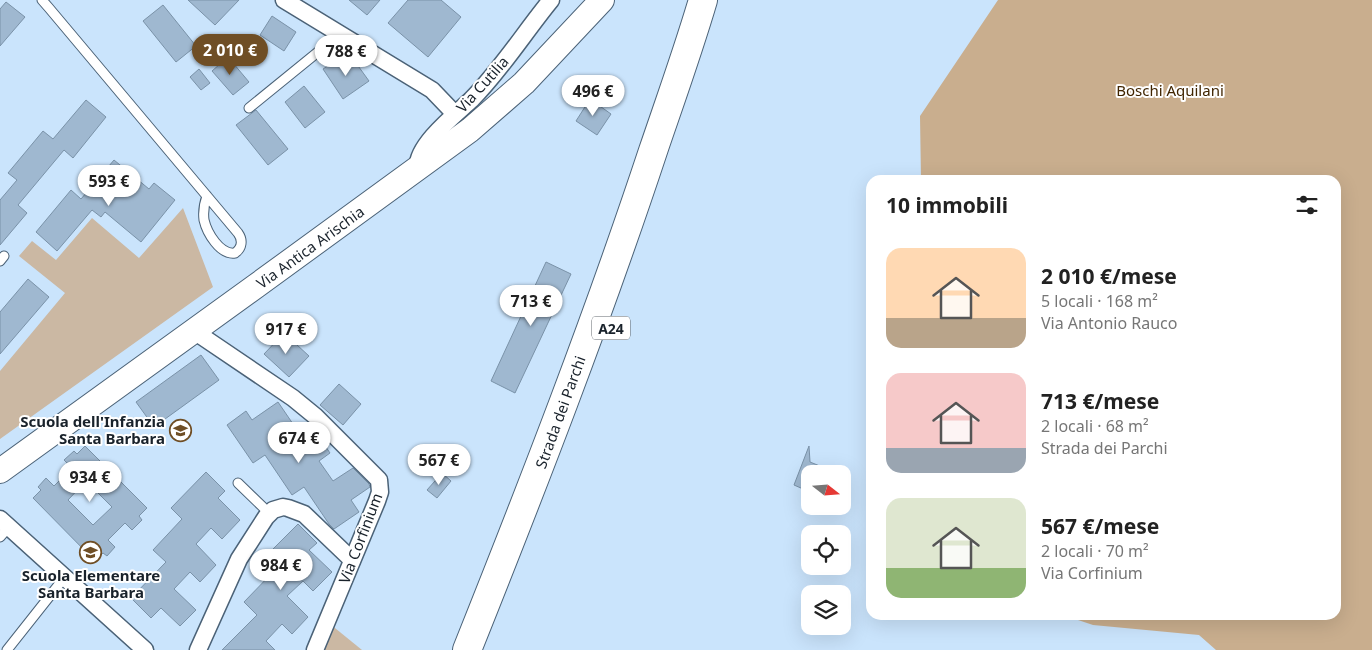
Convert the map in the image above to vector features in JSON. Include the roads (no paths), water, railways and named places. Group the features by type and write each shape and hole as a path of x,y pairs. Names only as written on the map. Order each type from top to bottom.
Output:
{"highway":[{"name":"Strada dei Parchi","path":"466,650 528,497 596,316 703,0"},
{"name":"Strada dei Parchi","path":"486,650 576,422 622,297 721,0"}],"main road":[{"name":"Via Antica Arischia","path":"0,471 470,130 514,92 602,0"}],"street":[{"name":"Via Cutilia","path":"418,168 417,161 422,151 455,114 477,94 551,0"},
{"path":"294,3 340,34 432,90 455,114"},
{"name":"Via Corfinium","path":"194,331 300,404 315,416 377,477 380,488 378,497 315,650"},
{"path":"198,650 232,572 251,538 269,513 283,507 298,511 352,560"},
{"path":"3,528 64,578 145,650"}],"lane":[{"path":"42,0 207,196 240,236 240,247 235,253 226,253 222,250 208,230 204,215 207,196"},
{"path":"248,108 340,34"},
{"path":"238,483 269,513"},
{"path":"7,650 64,578"}],"place":[{"name":"Scuola dell'Infanzia Santa Barbara","path":"181,430"},
{"name":"Scuola Elementare Santa Barbara","path":"91,552"}],"park label":[{"name":"Boschi Aquilani","path":"1170,90"}]}
